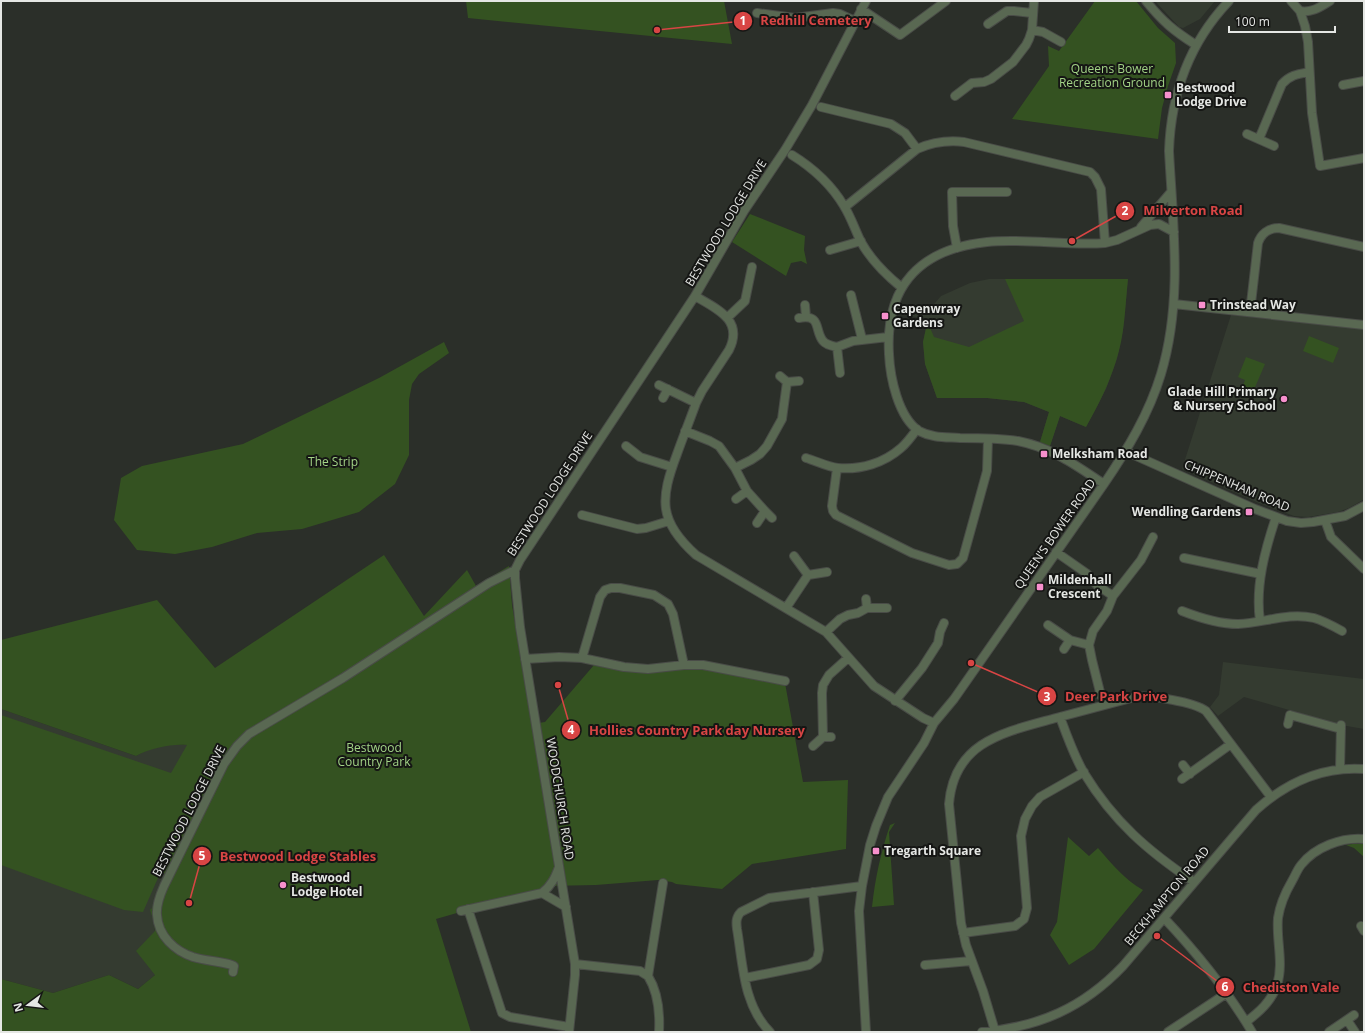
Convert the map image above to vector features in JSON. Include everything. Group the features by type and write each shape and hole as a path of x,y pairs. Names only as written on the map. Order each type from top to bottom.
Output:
{"street":[{"name":"BESTWOOD LODGE DRIVE","path":"233,972 234,966 232,964 192,957 174,948 163,934 158,922 157,913 160,895 224,764 236,746 249,734 343,678 489,583 515,570 520,560 695,296 744,211 785,150 812,104 866,1"},
{"path":"861,9 900,35 946,1"},
{"path":"955,96 972,83 984,82 991,79 1013,62 1026,45 1032,30 1034,1"},
{"path":"1146,1 1176,33 1196,45"},
{"name":"QUEEN'S BOWER ROAD","path":"866,1032 859,920 862,886 870,845 882,810 888,797 924,743 934,723 954,699 1104,484 1125,451 1145,414 1161,376 1171,334 1174,304 1174,232 1169,151 1173,109 1182,75 1196,45 1214,18 1229,1"},
{"path":"1291,1 1300,12 1305,26 1308,42 1312,113 1320,166 1364,158"},
{"path":"1300,12 1313,11 1330,1"},
{"path":"988,24 1007,11 1032,13"},
{"path":"762,16 799,18 833,13 855,21"},
{"path":"1032,30 1043,32 1061,42"},
{"path":"1259,139 1282,84 1292,76 1309,72"},
{"path":"1343,85 1364,81"},
{"path":"821,107 891,124 905,133 916,149"},
{"path":"1247,134 1274,146"},
{"path":"845,207 916,149 928,144 951,140 1090,172 1095,177 1101,189 1105,243"},
{"path":"792,155 817,173 830,187 845,207 861,241 877,265 901,288"},
{"path":"957,248 953,226 952,192 1007,192"},
{"path":"1139,229 1171,192"},
{"path":"1104,484 1065,458 1044,448 1017,441 988,438 936,437 917,429 908,420 901,407 895,390 890,365 888,337 892,309 901,288 917,269 936,256 957,248 999,242 1105,243 1117,240 1139,229 1155,224 1174,232"},
{"path":"1250,312 1258,243 1262,234 1267,231 1279,228 1364,247"},
{"path":"834,246 861,241"},
{"path":"727,318 745,301 752,267"},
{"path":"740,280 749,280"},
{"path":"695,296 718,310 727,318 732,328 733,336 732,344 696,403 666,486 665,504 669,521 675,533 696,555 826,632 874,686 895,701 934,723"},
{"path":"851,296 849,306 862,339"},
{"path":"805,304 802,317 811,319 818,326 821,338 824,342 837,347 862,339 888,337"},
{"path":"1174,304 1364,325"},
{"path":"837,347 840,373"},
{"path":"780,376 787,382 799,381"},
{"path":"735,468 760,454 767,446 782,419 787,382"},
{"path":"659,385 696,403"},
{"path":"663,398 668,389"},
{"path":"806,458 837,468 858,468 869,466 886,459 902,448 917,429"},
{"path":"685,431 719,446 735,468 747,491 772,518"},
{"path":"837,468 832,506 836,515 912,553 949,565 957,564 963,558 987,470 988,438"},
{"path":"626,446 640,457 672,468"},
{"path":"767,446 774,451"},
{"name":"CHIPPENHAM ROAD","path":"1125,451 1255,509 1276,517 1301,523 1345,516 1364,506"},
{"path":"736,499 747,491"},
{"path":"757,523 765,511"},
{"path":"582,515 600,524 637,529 646,528 669,521"},
{"path":"1260,621 1259,597 1261,574 1276,517"},
{"path":"1325,520 1331,536 1364,570"},
{"path":"1101,696 1089,645 1094,631 1107,611 1113,596 1141,560 1153,537"},
{"path":"1056,552 1086,573 1097,585 1113,596"},
{"path":"794,556 808,575"},
{"path":"1184,558 1261,574"},
{"name":"WOODCHURCH ROAD","path":"515,570 516,598 575,964 576,975 569,1029"},
{"path":"786,608 808,575 827,572"},
{"path":"582,658 600,597 605,590 620,588 654,595 668,604 673,614 684,665"},
{"path":"866,599 867,608"},
{"path":"1190,614 1193,606"},
{"path":"826,632 840,619 848,615 858,613 867,608 887,608"},
{"path":"1182,612 1212,621 1228,623 1244,623 1287,616 1303,616 1326,622 1342,631"},
{"path":"895,701 922,668 938,643 936,632 944,623"},
{"path":"1048,625 1070,640 1089,645"},
{"path":"1064,649 1070,640"},
{"path":"526,659 559,656 582,658 624,667 648,669 694,664 785,681"},
{"path":"813,746 827,737 822,693 824,685 829,675 848,658"},
{"path":"995,1031 963,933 949,804 954,780 962,765 974,750 990,739 1012,730 1135,697 1146,696 1190,704 1200,707 1209,714 1271,797"},
{"path":"1288,724 1290,715 1341,727 1340,770"},
{"path":"1060,717 1084,772 1108,807 1131,833 1154,854 1194,882"},
{"path":"1182,779 1231,744"},
{"path":"1183,765 1190,774"},
{"name":"BECKHAMPTON ROAD","path":"982,1032 1019,1027 1037,1022 1065,1010 1087,997 1101,987 1123,966 1256,810 1271,797 1306,777 1340,770 1364,769"},
{"path":"963,933 1015,926 1024,919 1027,908 1021,836 1025,819 1032,806 1040,797 1084,772"},
{"path":"1246,1022 1266,1005 1277,986 1280,971 1278,933 1279,911 1284,896 1301,865 1309,857 1331,844 1351,839 1364,839"},
{"path":"559,866 556,876 542,893 465,910 502,1013 510,1017 569,1029"},
{"path":"659,1032 660,1019 657,1002 648,976 663,883"},
{"path":"770,1032 761,1023 754,1010 748,992 736,923 738,915 769,898 862,886"},
{"path":"745,978 809,965 817,959 819,950 813,892"},
{"path":"542,893 566,907"},
{"path":"1164,918 1206,964 1252,1032"},
{"path":"931,967 971,960"},
{"path":"575,964 640,971 648,976"},
{"path":"1172,1031 1227,993"},
{"path":"1329,1032 1350,1018 1355,1032"}],"shaded area":[{"path":"1155,1 1215,1 1200,19 1183,28 1179,27"},
{"path":"989,279 1128,279 1123,330 1117,359 1106,389 1086,427 1060,416 1050,446 1040,442 1049,412 1024,402 987,398 937,398 925,364 923,342 928,319 898,314 900,304 929,310 941,296 970,283"},
{"name":"Glade Hill Primary & Nursery School","path":"1231,315 1364,329 1363,500 1338,512 1308,517 1294,516 1259,503 1182,469"},
{"path":"1223,662 1364,679 1364,729 1341,725 1244,697 1218,716 1210,707 1219,695"},
{"path":"1,709 136,756 147,750 165,745 187,745 226,752 159,886 152,908 155,931 155,975 138,989 109,975 53,993 1,979"}],"green space":[{"path":"466,1 724,1 732,44 468,18"},
{"name":"Queens Bower Recreation Ground","path":"1095,1 1136,1 1158,28 1175,43 1176,63 1162,108 1158,139 1012,119 1049,66 1048,46 1059,51"},
{"path":"750,214 805,236 804,250 807,264 801,261 791,263 786,276 732,242"},
{"path":"1005,279 1128,279 1119,351 1103,395 1086,427 1060,416 1050,446 1040,442 1049,412 1024,402 987,398 937,398 925,364 923,342 928,319 928,323 934,337 969,347 1024,321"},
{"path":"1309,336 1339,348 1333,363 1303,351"},
{"name":"The Strip","path":"444,342 449,353 419,374 412,384 409,400 409,455 395,484 359,512 302,529 257,533 212,547 175,554 137,550 114,520 121,478 142,466 243,444 379,378"},
{"path":"1246,357 1265,364 1253,392 1242,388 1245,380 1238,377"},
{"name":"Bestwood Country Park","path":"384,555 424,616 467,570 476,586 509,566 512,605 532,724 545,722 594,665 634,672 694,667 785,683 803,782 848,780 846,849 752,864 722,889 676,884 658,880 596,885 547,886 436,919 471,1032 1,1032 1,979 53,993 109,975 138,989 155,975 136,951 155,931 150,910 165,874 161,871 143,912 124,910 1,865 1,715 171,773 187,745 161,747 136,756 1,709 1,640 157,600 215,668"},
{"path":"895,823 889,832 894,905 872,907 884,845 890,825"},
{"path":"1068,837 1089,856 1098,848 1125,877 1143,890 1094,949 1069,965 1050,935 1057,922"},
{"path":"1364,844 1364,857 1354,848 1346,845"}],"place":[{"name":"Redhill Cemetery","path":"657,30"},
{"name":"Bestwood Lodge Drive","path":"1168,95"},
{"name":"Milverton Road","path":"1072,241"},
{"name":"Trinstead Way","path":"1202,305"},
{"name":"Capenwray Gardens","path":"885,316"},
{"name":"Glade Hill Primary & Nursery School","path":"1284,399"},
{"name":"Melksham Road","path":"1044,454"},
{"name":"Wendling Gardens","path":"1249,512"},
{"name":"Mildenhall Crescent","path":"1040,587"},
{"name":"Deer Park Drive","path":"971,663"},
{"name":"Hollies Country Park day Nursery","path":"558,685"},
{"name":"Tregarth Square","path":"876,851"},
{"name":"Bestwood Lodge Hotel","path":"283,885"},
{"name":"Bestwood Lodge Stables","path":"189,903"},
{"name":"Chediston Vale","path":"1157,936"}]}
